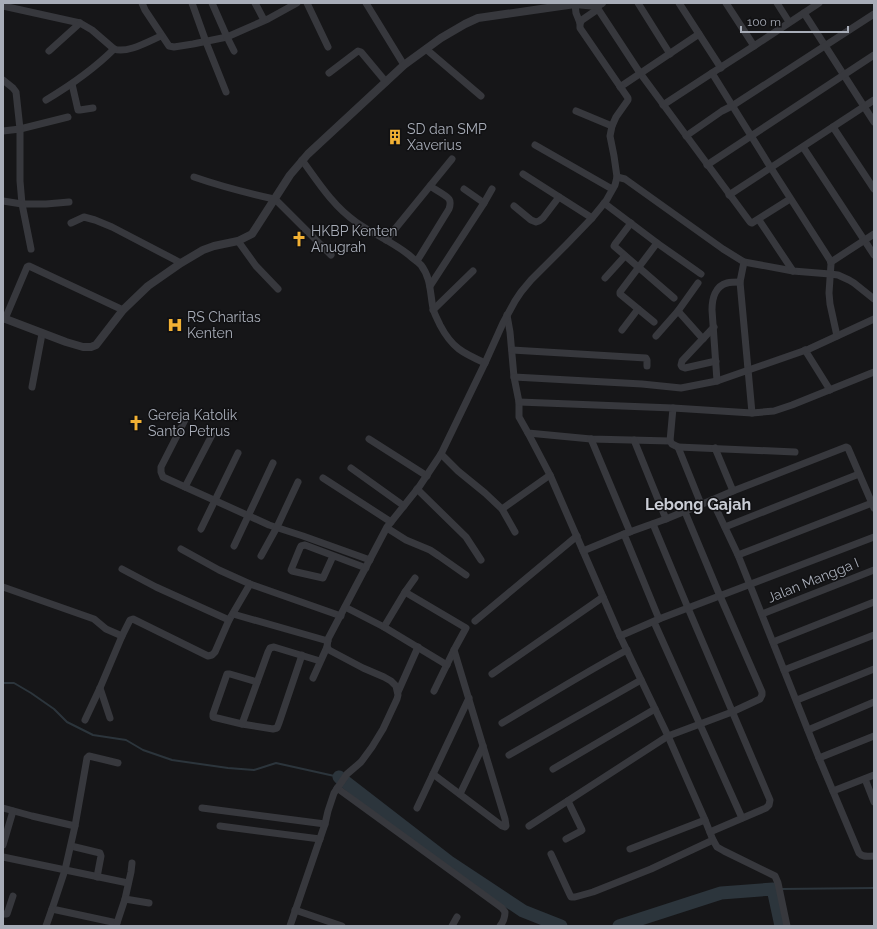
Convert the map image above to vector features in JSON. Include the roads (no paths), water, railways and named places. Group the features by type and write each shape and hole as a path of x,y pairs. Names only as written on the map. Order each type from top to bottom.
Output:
{"street":[{"path":"142,3 161,36 168,46 171,47 206,42 227,37 297,3"},
{"path":"192,3 226,92"},
{"path":"212,3 234,51"},
{"path":"255,3 264,20"},
{"path":"307,3 328,47"},
{"path":"366,3 404,65"},
{"path":"638,3 670,54"},
{"path":"679,3 721,68"},
{"path":"726,3 754,46"},
{"path":"777,3 789,22"},
{"path":"663,105 819,3"},
{"path":"313,678 327,644 345,607 389,525 427,476 441,454 515,301 526,285 592,218 604,203 615,185 617,177 610,136 616,117 627,102 628,98 582,32 576,13 575,4"},
{"path":"122,310 28,266 4,319 42,334 83,347 91,347 96,345 122,310 148,286 181,263 208,248 238,241 252,234 290,175 302,160 404,65 441,38 478,18 575,4 599,6"},
{"path":"3,6 80,23 92,30 118,51 134,47 161,36"},
{"path":"580,22 599,6"},
{"path":"599,6 640,73 707,166 751,223 759,220 790,199"},
{"path":"804,13 874,122"},
{"path":"686,136 722,111 874,14"},
{"path":"49,51 80,23"},
{"path":"620,87 699,34"},
{"path":"46,100 72,84 100,63 114,49"},
{"path":"426,49 481,96"},
{"path":"329,73 358,51 361,52 386,82"},
{"path":"707,166 874,55"},
{"path":"712,73 831,262 829,299 836,336"},
{"path":"3,80 16,92 20,129 20,181 22,204 31,250"},
{"path":"72,84 78,110 93,108"},
{"path":"729,195 874,100"},
{"path":"576,111 612,126"},
{"path":"3,131 20,129 68,117"},
{"path":"833,127 874,189"},
{"path":"535,145 612,189"},
{"path":"803,146 874,255"},
{"path":"386,240 452,159"},
{"path":"302,160 333,202 341,210 354,221 399,247 417,261 426,273 430,286 433,310 450,341 465,354 485,363"},
{"path":"523,174 592,218"},
{"path":"194,177 241,192 274,199 331,255"},
{"path":"617,177 625,179 723,249 744,262 793,271 838,275 849,280 874,299"},
{"path":"417,261 449,209 450,204 450,200 447,197 430,186"},
{"path":"464,189 484,203"},
{"path":"430,286 492,189"},
{"path":"514,206 531,220 536,222 543,218 559,197"},
{"path":"3,201 22,204 69,202"},
{"path":"604,203 701,274"},
{"path":"71,223 84,217 95,220 112,227 181,263"},
{"path":"759,220 793,271"},
{"path":"631,223 614,246 674,298"},
{"path":"831,262 874,234"},
{"path":"238,241 256,266 278,289"},
{"path":"654,322 620,294 620,292 657,243"},
{"path":"605,278 625,256"},
{"path":"744,262 740,282 752,413"},
{"path":"433,310 473,271"},
{"path":"717,381 712,303 716,292 722,286 727,283 740,282"},
{"path":"656,336 678,312 698,284"},
{"path":"622,330 638,309"},
{"path":"678,312 703,339"},
{"path":"507,315 520,418 550,475 620,636 668,736 713,840 717,847 738,859 775,876 778,883 787,926"},
{"path":"514,378 642,384 684,388 717,381 805,350 874,319"},
{"path":"714,327 682,361 681,366 685,368 716,361"},
{"path":"32,387 42,334"},
{"path":"512,350 646,358 647,366"},
{"path":"805,350 830,390"},
{"path":"519,402 673,408 752,413 778,410 874,372"},
{"path":"670,441 673,408"},
{"path":"186,418 160,472 163,477 269,525 370,560"},
{"path":"528,433 591,439 670,441 678,447 795,452"},
{"path":"185,488 212,435"},
{"path":"369,439 427,476"},
{"path":"591,439 627,533 656,620 700,725 742,818"},
{"path":"634,440 666,519"},
{"path":"678,447 701,504"},
{"path":"583,551 685,512 732,491 846,447 848,448 873,505 738,555"},
{"path":"715,448 732,491"},
{"path":"201,529 238,453"},
{"path":"441,454 458,471 502,509 514,532"},
{"path":"234,546 273,463"},
{"path":"351,468 404,506"},
{"path":"725,527 859,474"},
{"path":"502,509 550,475"},
{"path":"322,478 389,525 406,540 430,550 466,575"},
{"path":"261,556 277,527 298,482"},
{"path":"417,489 461,532 481,560"},
{"path":"712,500 738,555 819,758 860,854 865,856 874,856"},
{"path":"529,826 668,736 700,725 760,699 762,693 685,512"},
{"path":"653,524 770,800 767,807 710,832"},
{"path":"475,621 577,536"},
{"path":"620,636 656,620 874,537"},
{"path":"333,556 323,578 292,572 291,570 300,548 303,545 366,568"},
{"path":"181,549 219,570 250,584 341,616"},
{"path":"122,569 156,587 231,617 327,644"},
{"name":"Jalan Mangga I","path":"762,614 874,570"},
{"path":"384,627 415,578"},
{"path":"86,720 122,636 131,619 210,656 215,652 231,617 250,584"},
{"path":"3,587 96,620 106,629 122,636"},
{"path":"405,592 466,628 434,691"},
{"path":"492,674 603,597"},
{"path":"773,642 874,602"},
{"path":"345,607 384,627 447,665"},
{"path":"784,670 874,635"},
{"path":"327,644 329,650 391,681 396,686 398,692"},
{"path":"242,724 268,652 272,647 320,661"},
{"path":"290,926 325,824 331,801 347,774 361,762 383,729 418,647"},
{"path":"433,774 502,826 506,826 454,650"},
{"path":"502,723 592,669 627,650"},
{"path":"257,682 228,674 223,684 213,717 242,724 273,729 277,728 302,655"},
{"path":"796,700 874,669"},
{"path":"509,755 641,680"},
{"path":"100,688 110,718"},
{"path":"417,808 469,698"},
{"path":"808,730 874,702"},
{"path":"553,769 655,709"},
{"path":"819,758 874,736"},
{"path":"460,794 483,746"},
{"path":"46,926 66,870 87,758 89,756 118,763"},
{"path":"833,791 874,775"},
{"path":"865,779 874,802"},
{"path":"338,787 502,908 505,912 505,916 500,926"},
{"path":"566,839 582,830 568,801"},
{"path":"3,808 75,826"},
{"path":"202,808 325,824"},
{"path":"3,845 13,811"},
{"path":"630,850 705,820"},
{"path":"220,826 320,839"},
{"path":"551,854 571,897 575,897 593,892 651,869 713,840"},
{"path":"70,846 100,853 101,856 98,877"},
{"path":"3,857 128,883"},
{"path":"52,908 117,924 125,898 132,863"},
{"path":"3,914 7,914 13,896"},
{"path":"125,898 149,903"},
{"path":"295,910 342,926"},
{"path":"452,926 457,917"}],"waterway":[{"path":"3,683 14,683 54,709 67,722 93,735 126,740 143,750 172,760 254,770 276,763 339,777"},
{"path":"339,777 449,862 523,911 561,926"},
{"path":"781,889 874,888"},
{"path":"619,926 721,893 773,889 781,926"}],"place":[{"name":"SD dan SMP Xaverius","path":"395,137"},
{"name":"HKBP Kenten Anugrah","path":"299,239"},
{"name":"RS Charitas Kenten","path":"175,325"},
{"name":"Gereja Katolik Santo Petrus","path":"136,423"}],"district":[{"name":"Lebong Gajah","path":"698,504"}]}
